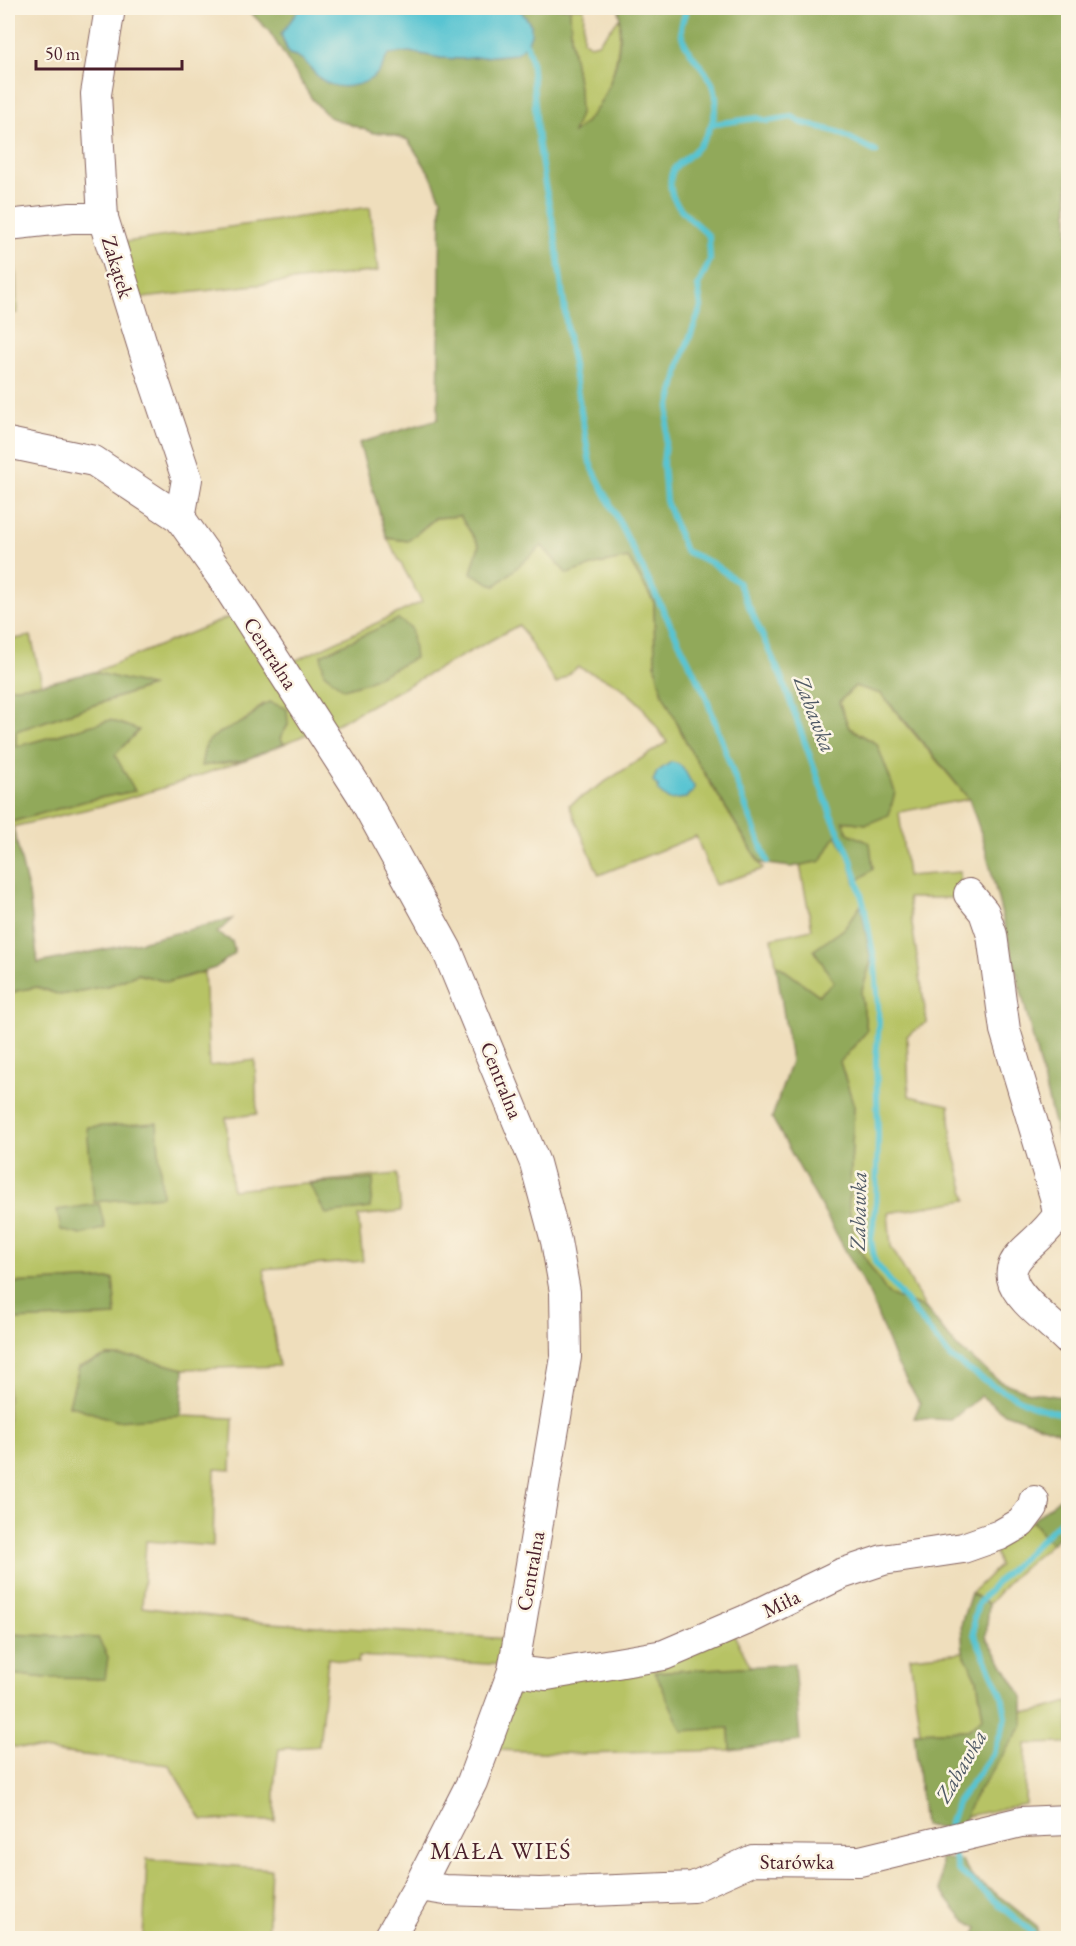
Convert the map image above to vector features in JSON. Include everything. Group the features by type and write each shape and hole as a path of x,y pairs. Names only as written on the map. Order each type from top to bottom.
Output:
{"street":[{"name":"Zakątek","path":"110,8 96,94 103,218 187,479 180,518"},
{"path":"8,225 71,218 103,218"},
{"name":"Centralna","path":"8,443 94,461 180,518 221,576 362,795 447,950 536,1162 556,1241 565,1292 566,1357 513,1671 472,1782 419,1886 389,1938"},
{"path":"969,894 984,912 992,935 1005,1030 1055,1197 1058,1215 1050,1228 1013,1264 1011,1275 1014,1284 1024,1298 1068,1340"},
{"name":"Miła","path":"513,1671 547,1674 664,1655 746,1620 842,1574 883,1560 963,1548 1000,1535 1021,1523 1034,1502"},
{"name":"Starówka","path":"419,1886 445,1890 540,1893 693,1887 753,1860 861,1861 1021,1822 1068,1820"}],"green space":[{"path":"246,8 300,8 283,41 289,54 303,60 320,79 370,78 378,73 388,54 409,52 461,59 515,54 531,25 519,8 570,8 571,40 579,88 580,114 573,133 597,108 606,93 617,60 619,8 1068,8 1068,1179 983,839 969,799 881,694 855,686 839,702 849,728 877,744 895,792 889,815 867,824 843,821 848,833 870,843 873,869 855,883 848,856 836,835 821,861 791,867 760,863 690,750 662,692 655,664 654,602 628,558 598,564 567,574 542,546 495,586 471,573 479,545 460,516 435,518 408,541 387,538 359,443 438,419 441,199 430,174 408,140 385,133 374,133 329,117 312,99 269,31"},
{"path":"570,8 584,8 583,40 590,45 598,43 620,18 615,67 604,97 596,110 573,134 579,88 571,40"},
{"path":"370,207 378,271 135,299 118,243"},
{"path":"8,232 14,232 17,313 8,314"},
{"path":"460,516 479,545 542,546 567,574 598,564 628,558 654,602 655,664 662,692 690,750 763,869 715,885 696,836 599,875 569,805 667,742 641,705 619,685 578,667 556,684 519,625 331,727 292,662 422,602 387,538 408,541 436,518"},
{"path":"232,616 309,733 284,744 280,738 288,725 263,704 243,721 218,733 202,765 245,760 109,804 8,828 8,823 89,800 135,791 114,755 138,730 110,720 16,747 16,731 149,687 94,672"},
{"path":"398,619 411,628 415,658 367,682 344,689 324,673 321,655"},
{"path":"31,636 42,684 8,688 8,640"},
{"path":"94,672 151,686 16,731 16,747 110,720 139,730 115,755 135,791 89,800 8,823 8,688 42,684"},
{"path":"855,686 881,694 969,799 899,812 907,876 960,872 962,898 908,898 927,1022 907,1036 909,1096 949,1105 952,1144 967,1200 888,1213 891,1246 926,1309 888,1295 855,1243 849,1206 854,1106 840,1062 867,1031 861,993 871,962 861,906 844,929 815,950 834,982 819,995 776,964 772,938 812,929 800,865 821,861 836,834 848,856 855,883 843,821 867,824 877,744 849,728 839,702"},
{"path":"270,702 287,709 288,725 280,738 284,744 245,760 201,766 205,748 211,739 248,719"},
{"path":"13,827 29,894 38,963 140,942 232,919 217,933 232,941 235,953 215,968 168,982 138,974 111,985 60,995 37,987 16,991 8,998 8,828"},
{"path":"861,905 871,962 861,993 867,1031 840,1062 854,1106 849,1206 855,1243 888,1294 926,1309 956,1346 999,1381 1029,1392 1068,1398 1068,1435 1004,1413 981,1396 951,1420 914,1418 920,1404 895,1360 869,1293 772,1118 791,1061 776,964 819,995 834,982 814,950 844,929"},
{"path":"204,972 209,1066 255,1060 257,1114 226,1118 232,1190 397,1174 401,1211 358,1216 363,1261 264,1269 279,1366 184,1369 137,1357 107,1356 79,1367 69,1406 181,1416 233,1418 231,1470 215,1469 213,1546 146,1541 142,1607 257,1622 508,1639 502,1665 359,1656 358,1663 328,1658 319,1746 279,1749 275,1777 275,1821 202,1820 169,1765 8,1746 8,1674 47,1678 98,1638 8,1634 8,1320 116,1316 113,1279 8,1283 8,998 16,991 37,987 60,995 111,985 138,974 168,982"},
{"path":"157,1123 162,1196 94,1202 87,1127"},
{"path":"374,1179 370,1208 326,1214 309,1184"},
{"path":"99,1204 105,1228 81,1235 61,1230 57,1210"},
{"path":"113,1279 116,1316 8,1320 8,1283"},
{"path":"107,1356 137,1357 184,1369 181,1416 116,1421 69,1405 79,1367"},
{"path":"1068,1491 1068,1528 1051,1544 1032,1521"},
{"path":"1032,1521 1051,1544 1012,1578 989,1604 971,1593 999,1566 992,1541"},
{"path":"971,1593 989,1604 986,1637 1023,1697 1023,1725 973,1799 961,1828 924,1826 914,1732 968,1730 983,1717 977,1679 963,1652 961,1624"},
{"path":"733,1633 751,1667 655,1672 729,1728 730,1750 584,1754 498,1750 519,1683"},
{"path":"8,1634 98,1638 108,1657 105,1679 47,1678 8,1674"},
{"path":"963,1652 977,1679 983,1717 968,1730 920,1732 910,1657"},
{"path":"794,1664 800,1741 730,1750 729,1728 682,1731 655,1672"},
{"path":"1068,1702 1068,1743 1026,1744 1025,1804 962,1817 1015,1710 1035,1712"},
{"path":"941,1858 962,1861 972,1877 1037,1926 1037,1938 973,1938 978,1928 962,1918 940,1890"},
{"path":"147,1859 271,1869 267,1938 143,1938"}],"water":[{"path":"300,8 519,8 531,25 531,34 527,45 515,54 461,59 409,52 389,54 379,72 371,78 357,85 342,87 327,83 304,61 289,54 281,34"},
{"path":"671,762 683,768 694,786 693,792 686,798 669,800 658,791 653,781 657,772"}],"waterway":[{"name":"Zabawka","path":"687,8 681,27 683,40 712,83 716,104 705,137 697,148 675,167 670,182 676,203 709,236 710,260 698,286 701,307 681,361 669,409 663,463 666,501 685,551 712,563 738,582 782,679 831,815 850,856 864,905 875,964 879,1022 876,1059 878,1135 876,1202 871,1240 875,1262 951,1358 992,1385 1033,1406 1068,1416"},
{"path":"527,45 531,59 538,140 554,227 569,343 590,463 705,694 767,861"},
{"path":"713,124 758,118 767,121 792,117 803,123 838,132 876,152"},
{"name":"Zabawka","path":"948,1828 957,1803 994,1752 1006,1717 1002,1695 974,1634 974,1618 978,1604 995,1584 1068,1514"},
{"name":"Zabawka","path":"952,1847 958,1870 1032,1932 1032,1938"}],"district":[{"name":"MAŁA WIEŚ","path":"501,1850"}]}
